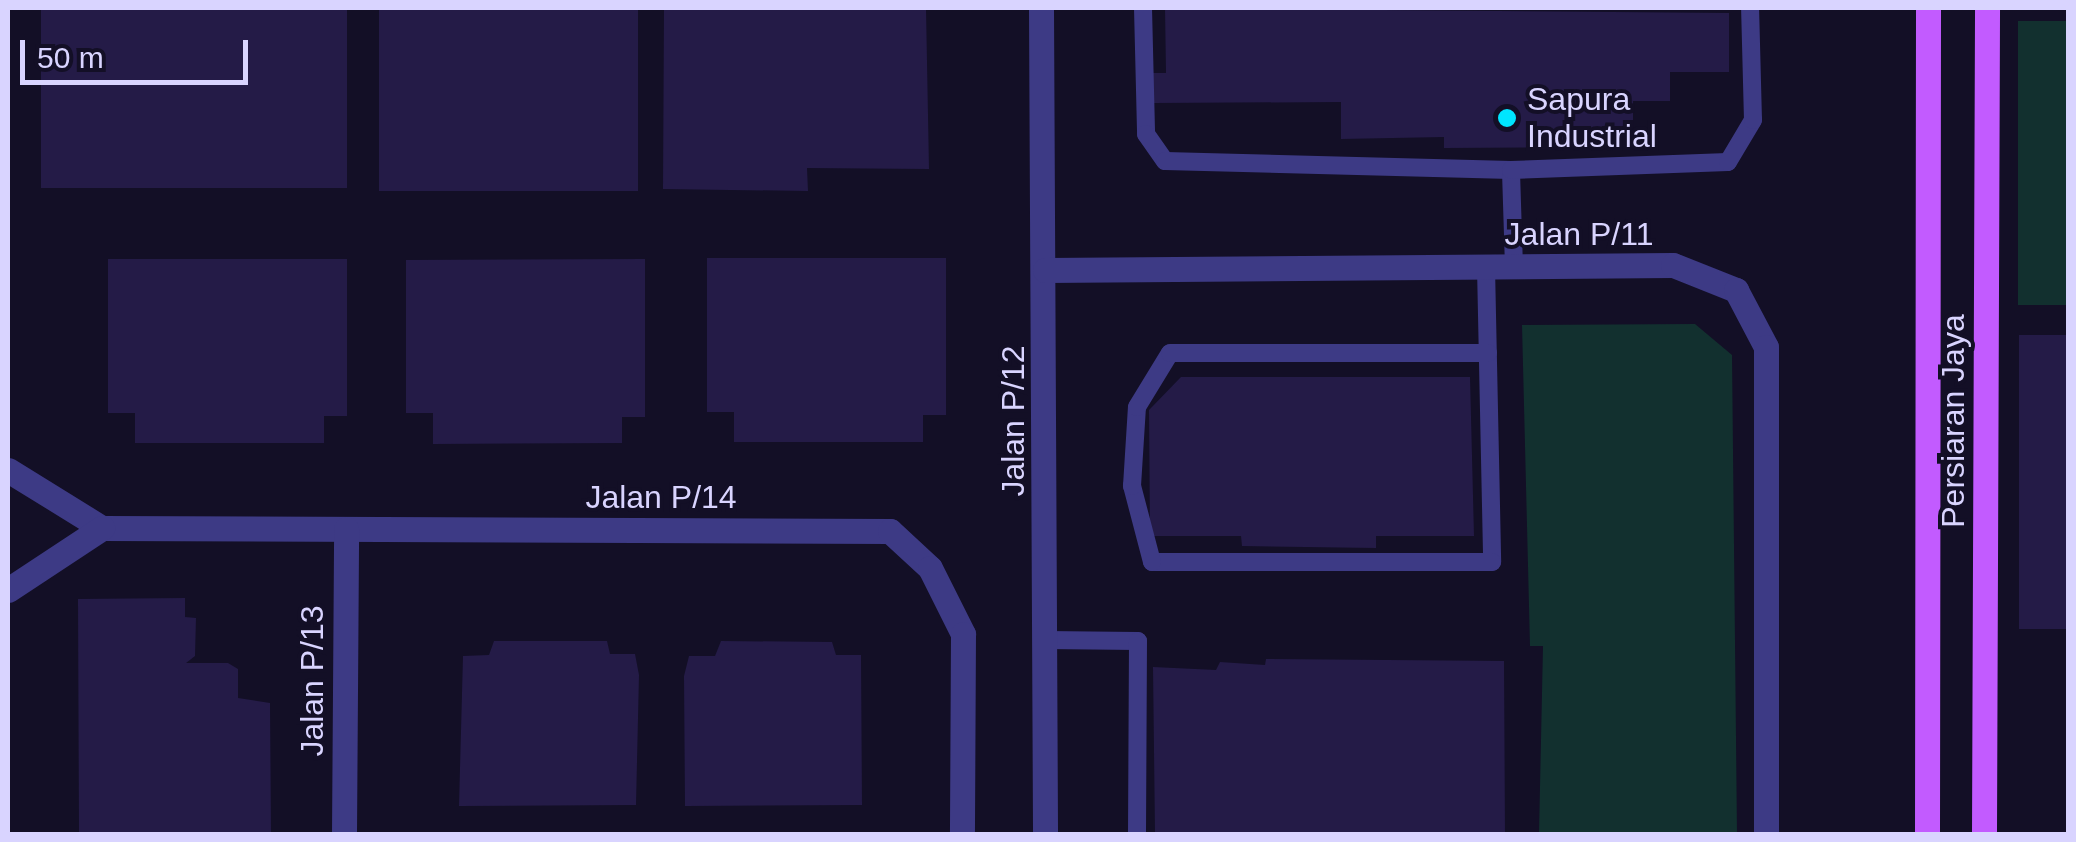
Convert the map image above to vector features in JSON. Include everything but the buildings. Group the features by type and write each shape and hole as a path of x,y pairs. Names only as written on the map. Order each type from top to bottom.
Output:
{"main road":[{"name":"Persiaran Jaya","path":"1927,834 1928,8"},
{"name":"Persiaran Jaya","path":"1984,834 1986,8"}],"street":[{"name":"Jalan P/12","path":"1041,8 1046,270 1046,834"},
{"name":"Jalan P/11","path":"1046,270 1673,266 1736,290 1766,347 1766,834"},
{"path":"8,470 102,528 8,590"},
{"name":"Jalan P/14","path":"102,528 890,531 930,568 963,634 962,834"},
{"name":"Jalan P/13","path":"344,834 346,529"}],"lane":[{"path":"1144,8 1146,134 1166,161 1511,170 1728,162 1753,120 1750,8"},
{"path":"1511,170 1514,267"},
{"path":"1486,267 1488,353 1492,562 1152,562 1132,486 1137,407 1170,353 1488,353"},
{"path":"1046,640 1138,640 1137,834"}],"green space":[{"path":"2018,21 2068,21 2068,305 2018,305"},
{"path":"1695,324 1732,355 1737,834 1539,834 1543,646 1530,646 1522,325"}],"place":[{"name":"Sapura Industrial","path":"1507,118"}]}
